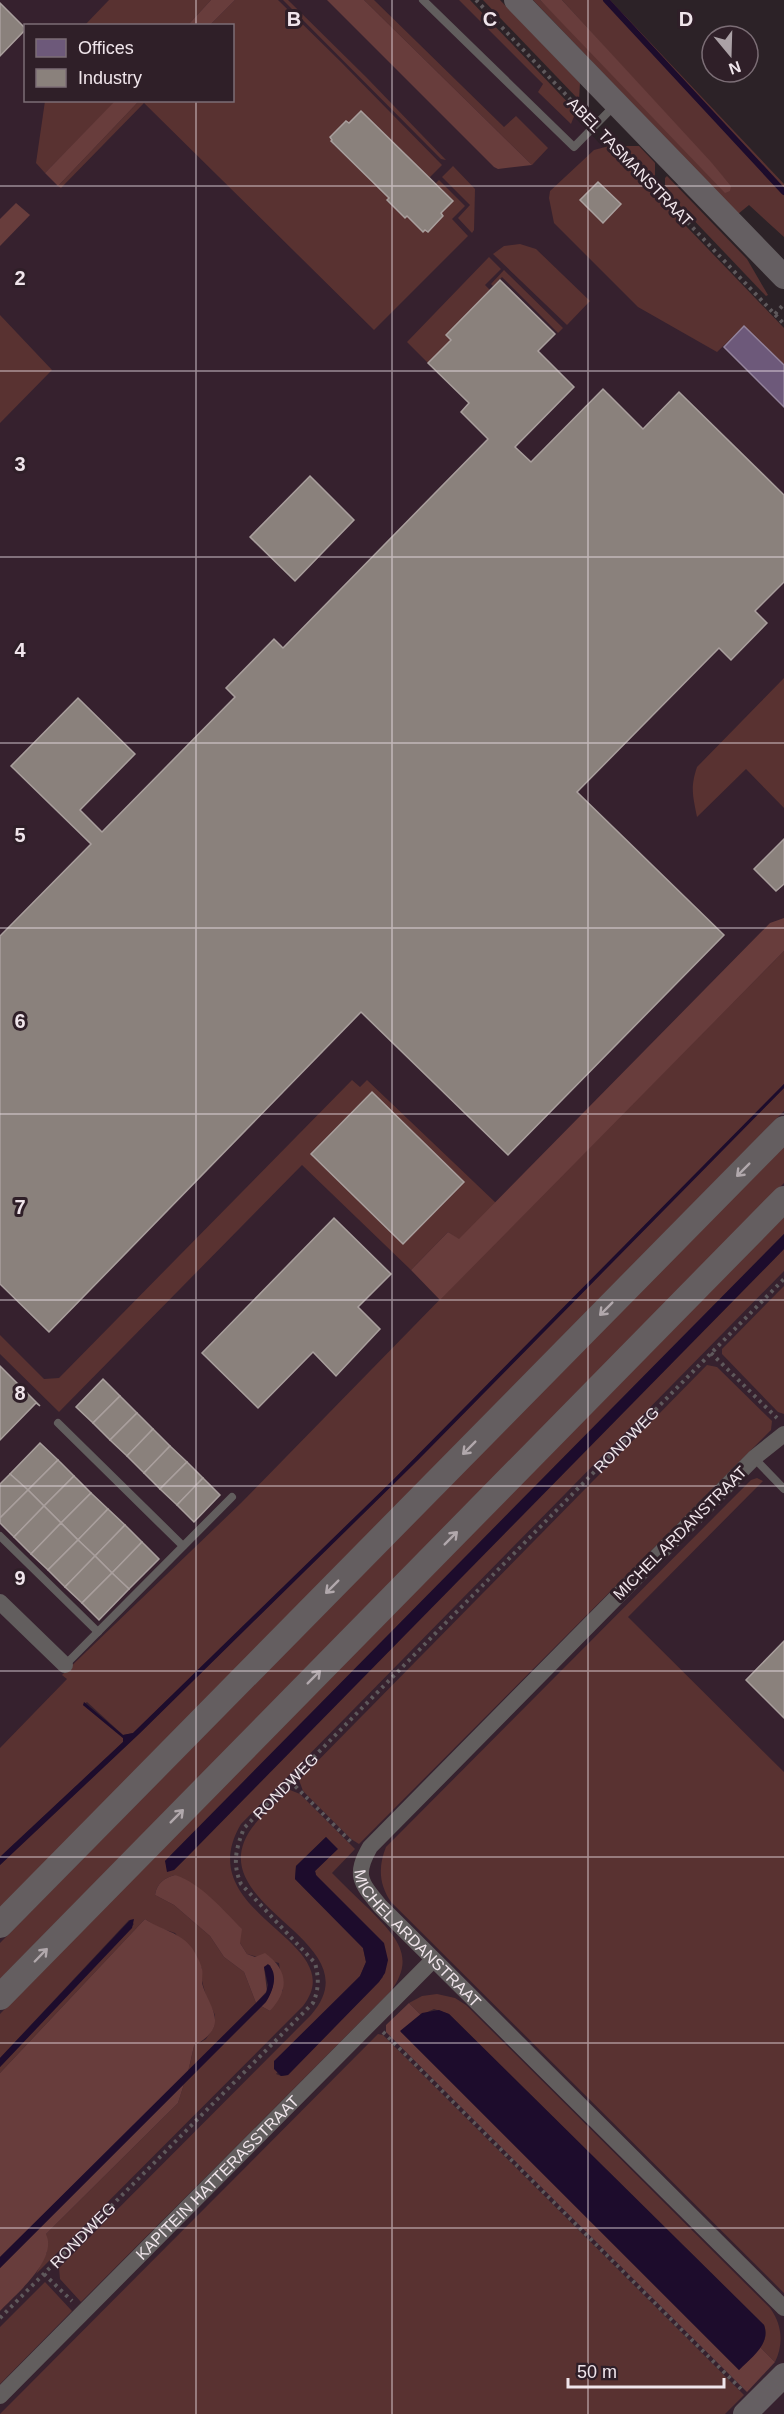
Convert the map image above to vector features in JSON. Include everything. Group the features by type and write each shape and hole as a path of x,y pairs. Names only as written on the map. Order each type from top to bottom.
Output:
{"main road":[{"path":"0,1925 784,1129"},
{"path":"0,1997 784,1199"}],"street":[{"name":"ABEL TASMANSTRAAT","path":"516,0 784,277"},
{"name":"MICHEL ARDANSTRAAT","path":"782,1428 379,1838 360,1864 360,1877 369,1894 433,1960 784,2308"},
{"path":"0,1602 65,1665"},
{"name":"KAPITEIN HATTERASSTRAAT","path":"0,2396 433,1960"},
{"path":"750,2409 784,2374"}],"lane":[{"path":"423,0 574,147 616,105"},
{"path":"58,1424 183,1546"},
{"path":"754,1458 784,1489"},
{"path":"65,1665 232,1497"},
{"path":"0,1536 98,1632"}],"path":[{"name":"ABEL TASMANSTRAAT","path":"476,0 784,324"},
{"path":"774,314 784,304"},
{"name":"RONDWEG","path":"0,2318 313,2003 318,1992 315,1963 241,1884 235,1862 237,1844 244,1828 784,1279"},
{"path":"711,1353 782,1428"},
{"path":"290,1781 366,1853"},
{"path":"372,2022 750,2409"},
{"path":"44,2274 83,2312"}],"shaded area":[{"path":"0,0 463,0 784,337 784,2414 0,2414"},
{"path":"109,0 211,0 189,24 86,24"},
{"path":"211,0 235,0 211,24 189,24"},
{"path":"235,0 278,0 442,165 429,178 346,121 330,137 331,142 389,198 387,201 405,218 407,216 427,232 443,216 441,213 453,201 435,184 439,180 465,206 452,219 468,236 374,330 144,103 61,188 58,186 138,102 234,102 234,24 211,24"},
{"path":"283,0 288,0 446,160 441,159"},
{"path":"327,0 364,0 532,165 498,169 494,167"},
{"path":"364,0 374,0 504,127 516,116 548,148 532,165"},
{"path":"459,0 470,0 576,111 571,124 538,92 543,84"},
{"path":"483,0 500,0 580,83 579,100"},
{"path":"533,0 540,0 731,186 562,0 610,0 784,184 784,237 749,205 738,214"},
{"path":"540,0 562,0 711,162 731,186 730,191 725,193"},
{"path":"45,102 115,102 45,173 36,163"},
{"path":"114,102 138,102 58,186 45,173"},
{"path":"609,146 784,328 784,365 744,326 717,352 638,307 554,223 549,198 550,191 594,150"},
{"path":"623,146 639,146 655,163 655,179"},
{"path":"453,166 475,189 472,233 458,218 470,205 442,177"},
{"path":"667,176 747,259 768,295 766,296 665,190"},
{"path":"16,203 30,215 0,246 0,219"},
{"path":"520,244 536,249 590,301 567,325 493,254 504,246"},
{"path":"489,257 501,269 485,285 490,290 446,335 451,340 428,363 407,342"},
{"path":"504,270 563,328 558,333 502,277 493,286 491,284"},
{"path":"0,315 52,370 0,423"},
{"path":"784,678 784,808 746,769 697,817 693,787 697,767"},
{"path":"784,918 784,951 440,1300 411,1270 448,1232 459,1239 770,923"},
{"path":"784,951 784,1084 393,1480 133,1733 123,1735 87,1702 83,1705 123,1738 123,1742 0,1857 0,1748 67,1679 62,1675 241,1503"},
{"path":"352,1080 360,1087 367,1080 496,1203 459,1240 448,1232 411,1270 302,1165 59,1412 0,1354 0,1335 44,1379 59,1378"},
{"path":"784,1084 784,1088 418,1460 140,1733 0,1865 0,1857 123,1742 123,1738 83,1705 84,1702 123,1735 133,1733 393,1480"},
{"path":"784,1088 784,1111 0,1908 0,1865 140,1733 418,1460"},
{"path":"784,1146 784,1183 0,1979 0,1943"},
{"path":"784,1217 784,1234 165,1861 174,1870 784,1249 784,1271 241,1824 230,1855 235,1882 250,1904 292,1943 307,1963 313,1983 303,2006 36,2274 47,2252 46,2234 178,2103 184,2084 261,2006 270,2011 283,1990 279,1963 247,1954 240,1943 240,1935 175,1875 157,1887 155,1895 174,1905 210,1936 224,1957 244,1972 256,2003 188,2072 194,2046 206,2039 214,2027 215,2015 206,1996 202,1981 202,1968 175,1933 157,1927 145,1919 0,2073 0,2067 134,1924 129,1920 0,2058 0,2014"},
{"path":"784,1234 784,1249 187,1857 174,1870 167,1872 165,1861"},
{"path":"784,1286 784,1414 778,1412 722,1354 722,1349"},
{"path":"707,1365 717,1367 772,1421 771,1430 359,1844 351,1839 303,1791 299,1780"},
{"path":"757,1478 763,1481 628,1617 784,1772 784,2293 391,1902 384,1889 381,1875 386,1847 751,1480"},
{"path":"290,1790 300,1794 355,1849 332,1873 394,1937 402,1957 398,1979 390,1992 81,2302 60,2279 59,2268 311,2015 325,1990 323,1968 310,1947 252,1888 242,1866 244,1842 252,1827","holes":["326,1837 337,1849 315,1871 316,1875 383,1977 288,2075 281,2076 276,2074 360,1976 366,1962 363,1948 295,1879 296,1866"]},
{"path":"326,1837 338,1849 315,1871 316,1875 384,1943 388,1960 385,1973 379,1982 288,2075 281,2076 274,2069 274,2061 360,1976 366,1962 363,1948 295,1879 296,1866"},
{"path":"175,1875 203,1891 242,1929 240,1943 247,1954 255,1957 265,1953 278,1966 284,1980 283,1987 281,1995 270,2011 261,2006 273,1987 270,1965 264,1967 267,1991 256,2003 244,1972 224,1957 210,1936 174,1905 155,1895 157,1887 162,1882"},
{"path":"134,1919 132,1928 0,2067 0,2058 130,1920"},
{"path":"145,1919 176,1935 192,1948 198,1958 202,1983 215,2016 214,2027 208,2036 194,2046 188,2072 0,2257 0,2073"},
{"path":"268,1964 274,1978 273,1988 266,2002 0,2268 0,2257 266,1993 268,1985 264,1967"},
{"path":"437,1994 455,1998 466,2005 770,2308 779,2327 781,2341 775,2362 760,2347 765,2337 764,2325 449,2014 434,2009 421,2015 409,2003 422,1996"},
{"path":"409,2003 421,2015 401,2032 739,2370 760,2347 775,2362 747,2392 386,2032 386,2025"},
{"path":"439,2010 449,2014 764,2325 765,2338 759,2350 739,2370 400,2031 422,2013"},
{"path":"378,2034 383,2035 744,2395 725,2414 0,2414"},
{"path":"184,2084 178,2103 46,2234 48,2244 41,2265 34,2276 0,2311 0,2268"},
{"path":"45,2282 72,2311 0,2384 0,2327"}],"building: Offices":[{"path":"744,326 784,365 784,407 724,347"}],"building: Industry":[{"path":"0,3 24,27 24,31 0,56"},
{"path":"361,111 453,201 441,213 443,216 428,232 425,230 423,232 407,216 405,218 387,200 389,198 331,141 330,137 346,121 349,123"},
{"path":"598,182 621,204 603,223 580,200"},
{"path":"500,280 555,334 538,351 574,387 515,447 531,462 603,389 643,429 679,392 784,495 784,582 755,611 767,623 731,660 719,648 577,792 724,935 508,1155 361,1012 49,1332 0,1284 0,936 91,844 11,766 78,698 135,754 80,810 102,832 235,697 226,688 274,639 283,648 488,439 461,412 469,403 428,363 451,340 446,335"},
{"path":"310,476 354,520 295,581 250,537"},
{"path":"784,839 784,884 776,891 754,869"},
{"path":"372,1092 464,1182 403,1244 311,1154"},
{"path":"334,1218 391,1274 358,1307 380,1329 336,1376 313,1352 258,1408 202,1353"},
{"path":"0,1366 40,1406 36,1403 0,1440"},
{"path":"103,1379 120,1396 93,1423 76,1407"},
{"path":"120,1396 137,1413 110,1440 93,1423"},
{"path":"137,1413 153,1429 127,1456 110,1440"},
{"path":"153,1429 170,1446 144,1473 127,1456"},
{"path":"40,1443 58,1460 28,1490 10,1474"},
{"path":"170,1446 187,1462 160,1489 144,1473"},
{"path":"58,1460 74,1476 44,1506 28,1490"},
{"path":"187,1462 203,1478 177,1505 160,1489"},
{"path":"10,1474 28,1490 0,1518 0,1484"},
{"path":"74,1476 91,1493 61,1523 44,1506"},
{"path":"203,1478 220,1495 194,1522 177,1505"},
{"path":"28,1490 44,1506 14,1537 0,1523 0,1518"},
{"path":"91,1493 108,1509 78,1540 61,1523"},
{"path":"44,1506 61,1523 31,1554 14,1537"},
{"path":"108,1509 125,1525 95,1556 78,1540"},
{"path":"61,1523 78,1540 48,1570 31,1554"},
{"path":"125,1525 142,1542 112,1573 95,1556"},
{"path":"78,1540 95,1556 65,1587 48,1570"},
{"path":"142,1542 159,1559 129,1589 112,1573"},
{"path":"95,1556 112,1573 82,1603 65,1587"},
{"path":"112,1573 129,1589 99,1620 82,1603"},
{"path":"784,1641 784,1718 746,1680"}],"waterway":[{"path":"606,0 784,192"}]}
